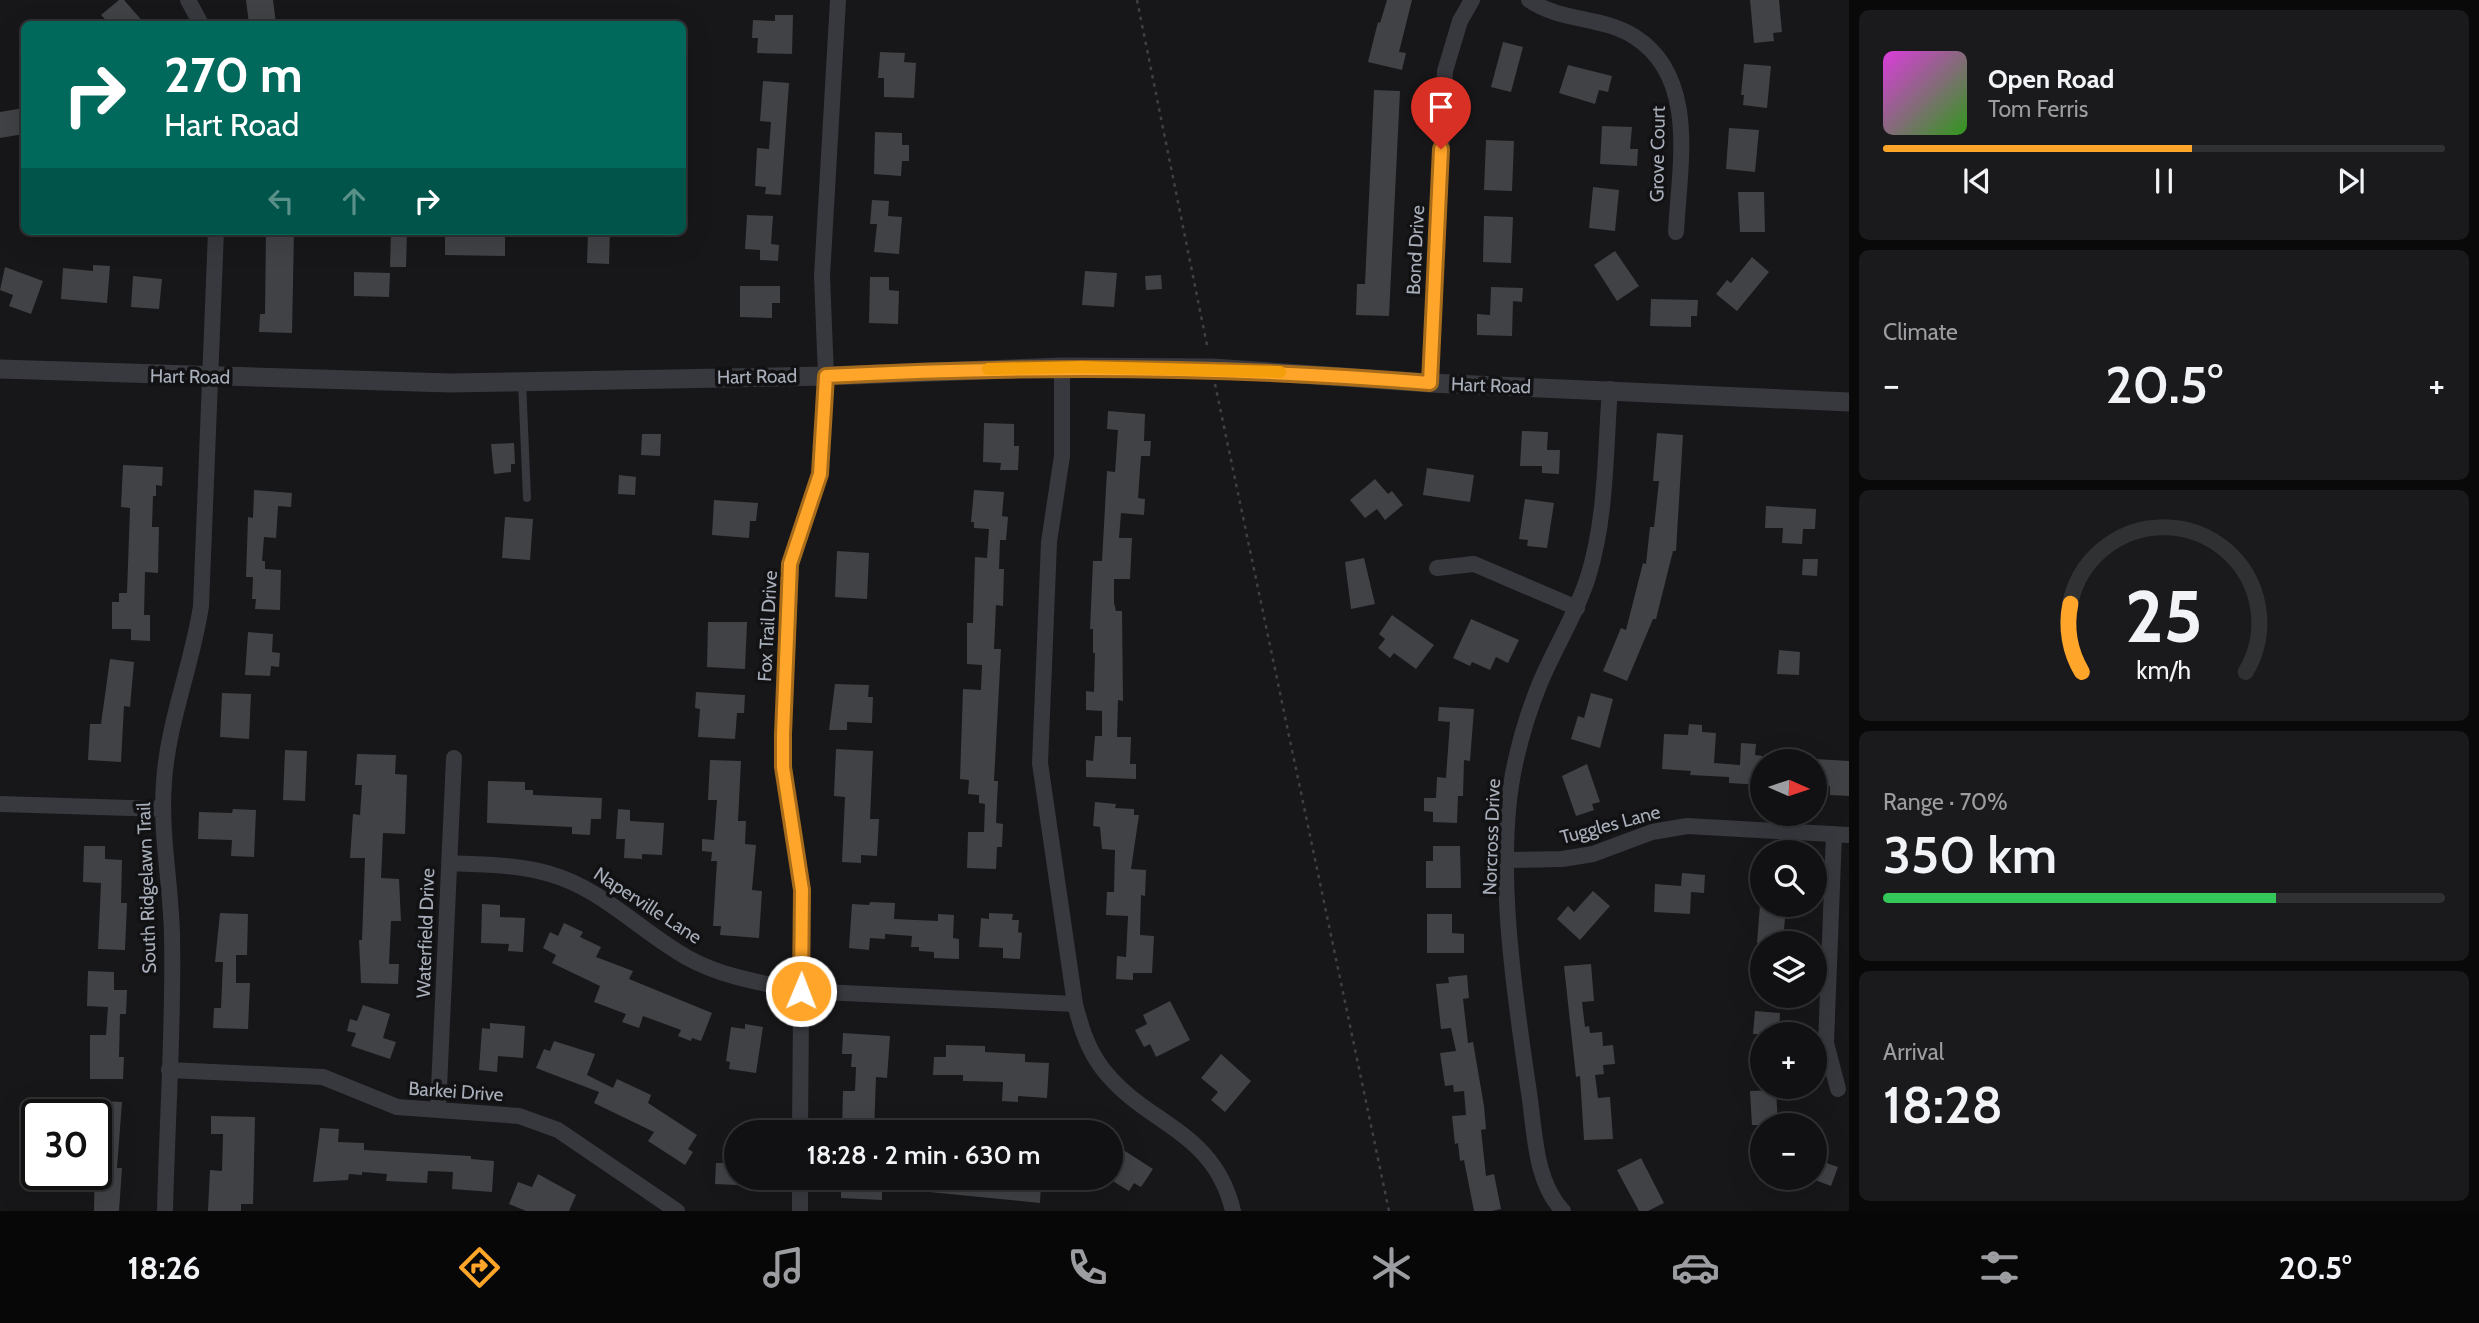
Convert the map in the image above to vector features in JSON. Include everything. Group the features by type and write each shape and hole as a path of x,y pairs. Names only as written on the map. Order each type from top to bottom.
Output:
{"street":[{"path":"188,0 199,21"},
{"name":"Fox Trail Drive","path":"800,1120 802,890 783,767 784,708 790,564 820,474 826,376 822,276 838,0"},
{"name":"Bond Drive","path":"1430,383 1445,71 1460,21 1472,0"},
{"name":"Grove Court","path":"1529,0 1542,9 1566,18 1635,37 1659,61 1672,81 1681,116 1676,232"},
{"name":"South Ridgelawn Trail","path":"165,1211 172,920 164,860 163,809 172,723 196,638 201,606 216,235"},
{"path":"1062,367 1062,456 1049,542 1040,763 1075,1004 1083,1036 1104,1070 1134,1098 1196,1144 1221,1179 1233,1211"},
{"name":"Hart Road","path":"0,369 450,383 826,376 1062,367 1212,368 1430,383 1609,389 1849,402"},
{"name":"Norcross Drive","path":"1563,1211 1553,1201 1542,1174 1518,1016 1510,938 1508,860 1514,768 1525,723 1541,681 1577,608 1599,537 1609,389"},
{"path":"1437,568 1474,564 1577,608"},
{"name":"Waterfield Drive","path":"438,1110 454,758"},
{"path":"0,804 163,809"},
{"name":"Tuggles Lane","path":"1508,860 1562,859 1592,854 1652,832 1688,826 1842,834"},
{"path":"1838,1089 1826,1043 1842,834"},
{"name":"Naperville Lane","path":"449,863 550,874 588,890 688,958 723,973 801,991 1075,1004"},
{"name":"Barkei Drive","path":"169,1070 323,1077 390,1105 519,1116 558,1130 677,1211"},
{"path":"800,1190 800,1211"}],"lane":[{"path":"522,382 527,498"}],"path":[{"path":"1137,0 1389,1211"}],"building":[{"path":"119,0 124,0 142,21 107,21 101,15"},
{"path":"246,0 273,0 276,21 249,21"},
{"path":"1387,0 1412,0 1399,52 1406,53 1402,70 1368,62 1378,22 1380,23"},
{"path":"1750,0 1779,0 1782,32 1773,33 1774,41 1754,43"},
{"path":"775,15 793,15 792,54 757,53 758,38 752,38 753,20 775,21"},
{"path":"1503,42 1523,47 1511,92 1491,87"},
{"path":"880,52 905,53 904,62 916,63 914,98 884,97 884,78 878,78"},
{"path":"1744,64 1771,66 1767,108 1743,105 1744,95 1741,95"},
{"path":"1568,65 1612,76 1608,92 1599,90 1595,104 1559,93"},
{"path":"763,81 789,83 781,195 765,194 766,187 755,186 757,148 769,149 771,122 760,121"},
{"path":"1374,90 1400,91 1389,316 1356,315 1357,284 1365,284"},
{"path":"21,108 21,134 0,138 0,112"},
{"path":"1602,126 1632,127 1630,149 1638,149 1637,166 1600,164"},
{"path":"1729,128 1759,130 1755,172 1726,169"},
{"path":"875,132 902,133 902,145 909,145 909,161 902,161 901,176 874,174"},
{"path":"1486,140 1514,141 1512,191 1484,190"},
{"path":"1593,187 1619,190 1615,231 1589,228"},
{"path":"1738,192 1764,192 1765,232 1740,232"},
{"path":"872,200 889,201 888,216 902,217 899,254 874,252 877,224 870,224"},
{"path":"747,215 773,216 771,244 779,245 778,261 760,260 760,250 745,249"},
{"path":"1484,216 1513,217 1511,263 1483,262"},
{"path":"266,235 294,235 292,333 259,332 260,314 265,314"},
{"path":"391,235 407,235 406,267 390,267"},
{"path":"445,235 505,237 505,256 445,255"},
{"path":"588,235 610,235 609,264 587,263"},
{"path":"1615,251 1639,286 1617,301 1594,265"},
{"path":"1752,257 1769,272 1737,311 1716,294 1727,280 1731,283"},
{"path":"93,265 110,266 107,303 61,299 63,268 93,271"},
{"path":"5,267 43,281 31,314 9,306 13,295 0,290"},
{"path":"1085,271 1117,273 1114,307 1082,305"},
{"path":"354,272 390,273 389,297 354,296"},
{"path":"1161,275 1162,289 1146,290 1145,276"},
{"path":"133,276 162,279 159,309 131,307"},
{"path":"870,277 889,277 889,290 899,291 898,324 869,323"},
{"path":"740,286 780,286 780,303 772,303 772,318 740,317"},
{"path":"1491,287 1523,288 1522,302 1513,301 1512,336 1477,335 1477,314 1490,315"},
{"path":"1651,299 1698,300 1697,316 1691,316 1691,327 1650,326"},
{"path":"1108,411 1145,414 1144,441 1151,441 1150,456 1141,456 1138,498 1145,499 1144,515 1121,513 1119,538 1132,538 1130,579 1114,579 1116,611 1122,611 1123,701 1118,700 1117,737 1131,737 1130,764 1136,764 1136,779 1086,777 1086,760 1093,761 1095,736 1102,736 1102,711 1086,710 1086,691 1094,692 1095,653 1093,629 1090,629 1093,561 1102,561 1107,471 1115,472 1118,430 1107,429"},
{"path":"984,423 1014,424 1014,446 1019,446 1018,470 1000,470 1001,463 983,462"},
{"path":"1522,431 1548,432 1547,450 1560,450 1559,474 1542,473 1542,466 1520,466"},
{"path":"1657,433 1683,435 1676,551 1673,551 1656,619 1653,619 1627,681 1603,671 1621,628 1626,630 1643,563 1646,564 1650,527 1654,527 1659,481 1653,481"},
{"path":"642,434 661,434 660,456 641,455"},
{"path":"514,443 515,464 511,464 511,472 494,474 491,444"},
{"path":"123,465 163,467 162,486 156,485 156,496 153,496 152,527 159,527 158,573 145,572 144,615 150,615 150,641 131,640 131,629 112,629 112,602 119,602 119,593 127,593 130,508 121,507"},
{"path":"1427,468 1474,475 1470,502 1423,495"},
{"path":"619,475 636,477 635,495 618,494"},
{"path":"1375,479 1388,494 1392,491 1403,505 1385,520 1377,509 1365,518 1350,500"},
{"path":"254,490 292,493 291,507 278,506 276,538 264,537 262,561 265,561 265,569 281,570 280,610 255,609 256,599 252,599 253,577 246,577 248,517 253,518"},
{"path":"974,490 1004,492 1002,516 1008,517 1006,540 1000,540 999,569 1004,569 1003,606 996,605 994,649 1001,649 994,781 998,781 996,823 1003,824 1002,847 997,847 996,869 967,868 968,832 984,832 985,804 979,803 979,795 968,794 969,780 960,779 963,689 981,690 982,665 967,664 967,623 973,623 975,557 987,558 989,529 974,528 974,522 971,522"},
{"path":"1525,499 1554,503 1547,548 1527,546 1528,540 1519,539"},
{"path":"714,500 758,503 756,521 750,521 749,538 712,535"},
{"path":"1766,506 1816,509 1815,529 1803,529 1802,544 1782,543 1783,528 1765,528"},
{"path":"505,517 533,519 530,560 502,558"},
{"path":"837,551 869,553 867,599 835,597"},
{"path":"1364,558 1375,604 1351,609 1345,562"},
{"path":"1803,559 1818,559 1817,576 1802,575"},
{"path":"1392,615 1434,645 1416,669 1394,653 1390,658 1378,648 1385,639 1379,634"},
{"path":"1471,619 1519,640 1508,663 1496,657 1490,670 1472,662 1470,666 1453,658"},
{"path":"708,622 747,622 745,669 707,667"},
{"path":"248,632 273,634 272,652 280,653 279,667 271,666 270,676 245,675"},
{"path":"1779,650 1800,652 1799,675 1777,674"},
{"path":"110,659 134,662 130,707 124,706 121,762 88,760 90,724 101,724"},
{"path":"835,684 869,685 868,697 873,697 872,723 847,722 847,730 829,730"},
{"path":"696,692 745,695 744,713 737,713 735,739 698,737 700,709 695,708"},
{"path":"222,693 251,694 249,739 220,737"},
{"path":"1591,693 1613,699 1600,748 1571,739 1578,716 1584,718"},
{"path":"1439,707 1474,709 1470,761 1464,760 1463,796 1458,796 1457,823 1433,822 1433,812 1424,811 1424,798 1436,798 1437,777 1446,778 1450,722 1438,721"},
{"path":"1689,724 1702,725 1702,732 1716,733 1714,763 1740,765 1741,743 1756,744 1756,749 1750,749 1750,784 1729,783 1729,777 1690,775 1691,771 1662,769 1664,734 1688,735"},
{"path":"836,749 873,751 870,819 879,819 877,856 861,855 861,863 842,862 845,797 834,796"},
{"path":"285,750 307,751 305,801 283,800"},
{"path":"357,754 396,755 395,774 407,775 405,834 383,833 381,878 399,879 401,921 391,921 389,964 399,964 398,984 361,983 359,940 362,940 365,858 350,858 353,814 360,815 362,785 355,785"},
{"path":"710,760 741,761 738,821 746,821 745,844 756,845 752,890 762,891 759,938 720,935 721,926 713,926 717,861 711,861 712,852 702,851 702,839 714,840 717,800 708,800"},
{"path":"1827,760 1849,761 1849,796 1830,795 1830,786 1827,786"},
{"path":"1587,764 1600,802 1592,804 1594,810 1576,816 1562,776"},
{"path":"488,781 525,782 525,790 533,790 533,795 602,798 601,819 591,819 590,835 572,834 572,827 487,823"},
{"path":"1095,802 1116,804 1115,808 1134,809 1134,815 1139,815 1131,869 1146,870 1145,896 1141,895 1140,935 1154,936 1152,973 1133,973 1133,980 1116,979 1117,956 1126,957 1128,916 1106,915 1107,892 1114,892 1115,850 1102,849 1100,827 1093,826"},
{"path":"233,809 256,810 254,857 231,856 232,840 198,839 199,812 232,813"},
{"path":"618,809 630,810 630,821 664,823 662,855 642,854 642,859 624,858 625,839 616,839"},
{"path":"84,846 105,846 105,859 122,860 121,903 127,903 125,950 98,949 101,883 83,882"},
{"path":"1433,846 1460,846 1461,888 1426,888 1426,861 1433,861"},
{"path":"1682,873 1705,875 1704,893 1691,892 1690,914 1654,912 1655,884 1681,886"},
{"path":"1593,891 1610,906 1580,940 1557,919 1568,906 1574,912"},
{"path":"870,902 895,903 894,919 938,921 938,914 954,915 953,938 959,939 959,959 934,958 934,952 919,951 919,947 911,947 912,936 885,934 885,939 870,938 869,950 849,948 852,904 869,905"},
{"path":"482,904 500,905 500,917 525,918 523,952 508,951 509,944 481,943"},
{"path":"220,913 248,914 247,955 236,955 236,983 250,983 248,1029 213,1028 214,1008 221,1008 223,962 215,962"},
{"path":"989,913 1013,914 1012,920 1019,920 1018,932 1022,933 1020,959 1003,958 1003,948 979,947 981,918 989,919"},
{"path":"1427,914 1452,914 1452,933 1464,934 1464,953 1427,953"},
{"path":"1759,917 1785,917 1784,931 1758,931"},
{"path":"564,923 583,932 580,937 601,947 596,957 633,971 629,979 712,1013 701,1041 692,1038 691,1041 678,1036 681,1030 643,1016 639,1028 622,1022 626,1014 594,1002 600,986 552,963 556,955 543,948 550,932 558,936"},
{"path":"1591,964 1594,1001 1582,1002 1585,1027 1589,1026 1590,1033 1602,1032 1603,1046 1613,1045 1615,1064 1603,1065 1604,1074 1595,1075 1598,1098 1610,1097 1613,1139 1584,1140 1580,1076 1576,1077 1564,966"},
{"path":"88,971 114,972 114,990 127,990 126,1014 120,1014 119,1057 124,1057 123,1079 90,1079 90,1035 106,1035 108,1007 87,1006"},
{"path":"1467,975 1469,998 1463,999 1468,1043 1473,1042 1484,1106 1486,1129 1481,1130 1486,1176 1494,1174 1501,1209 1492,1211 1474,1211 1464,1160 1460,1161 1458,1143 1455,1144 1452,1116 1466,1115 1464,1091 1454,1092 1453,1085 1445,1086 1440,1053 1456,1051 1451,1028 1441,1029 1436,984 1449,983 1448,977"},
{"path":"1170,1001 1190,1040 1156,1057 1150,1044 1144,1047 1135,1030 1147,1024 1143,1015"},
{"path":"363,1005 390,1014 383,1038 396,1042 390,1059 351,1046 356,1033 347,1031 350,1019 357,1021"},
{"path":"1755,1011 1780,1013 1780,1022 1754,1022"},
{"path":"490,1023 525,1026 523,1058 498,1056 497,1072 479,1070 482,1028 490,1029"},
{"path":"745,1024 763,1027 756,1073 729,1069 730,1062 726,1061 731,1027 745,1029"},
{"path":"843,1033 890,1036 887,1078 876,1077 874,1120 842,1120 843,1091 855,1091 856,1067 851,1067 852,1054 842,1054"},
{"path":"554,1041 595,1054 587,1075 613,1088 617,1079 651,1095 648,1103 697,1135 688,1149 693,1152 685,1165 648,1141 654,1132 594,1103 599,1092 536,1068 544,1049 550,1051"},
{"path":"946,1045 985,1046 985,1052 1025,1054 1025,1062 1049,1063 1047,1098 1018,1096 1018,1102 1002,1101 1003,1082 963,1081 963,1075 933,1075 934,1057 946,1057"},
{"path":"1221,1054 1251,1081 1225,1112 1211,1100 1218,1092 1201,1078"},
{"path":"1750,1099 1777,1099 1777,1113 1751,1113"},
{"path":"112,1101 122,1102 117,1168 122,1168 119,1211 94,1211 94,1190 112,1190"},
{"path":"211,1116 255,1117 253,1204 241,1204 241,1211 208,1211 210,1170 222,1171 223,1134 211,1134"},
{"path":"320,1128 339,1129 338,1142 364,1143 364,1150 471,1156 471,1159 494,1161 492,1192 452,1189 453,1172 428,1171 427,1183 386,1181 387,1174 362,1172 362,1175 349,1174 348,1180 313,1182"},
{"path":"1123,1150 1153,1169 1141,1187 1134,1183 1129,1191 1123,1187"},
{"path":"724,1152 724,1184 715,1184 716,1163 723,1163"},
{"path":"1641,1158 1664,1203 1648,1211 1639,1211 1617,1170"},
{"path":"1827,1163 1838,1167 1831,1186 1827,1184"},
{"path":"538,1174 576,1195 569,1211 526,1211 509,1204 518,1182 532,1187"},
{"path":"841,1190 882,1190 882,1200 841,1198"},
{"path":"929,1190 1041,1190 1040,1203"}],"slow traffic":[{"path":"988,369 1212,368 1280,372"}],"route":[{"path":"801,991 802,890 783,767 783,734 790,564 820,474 826,376 1062,367 1212,368 1430,383 1441,149"}]}
